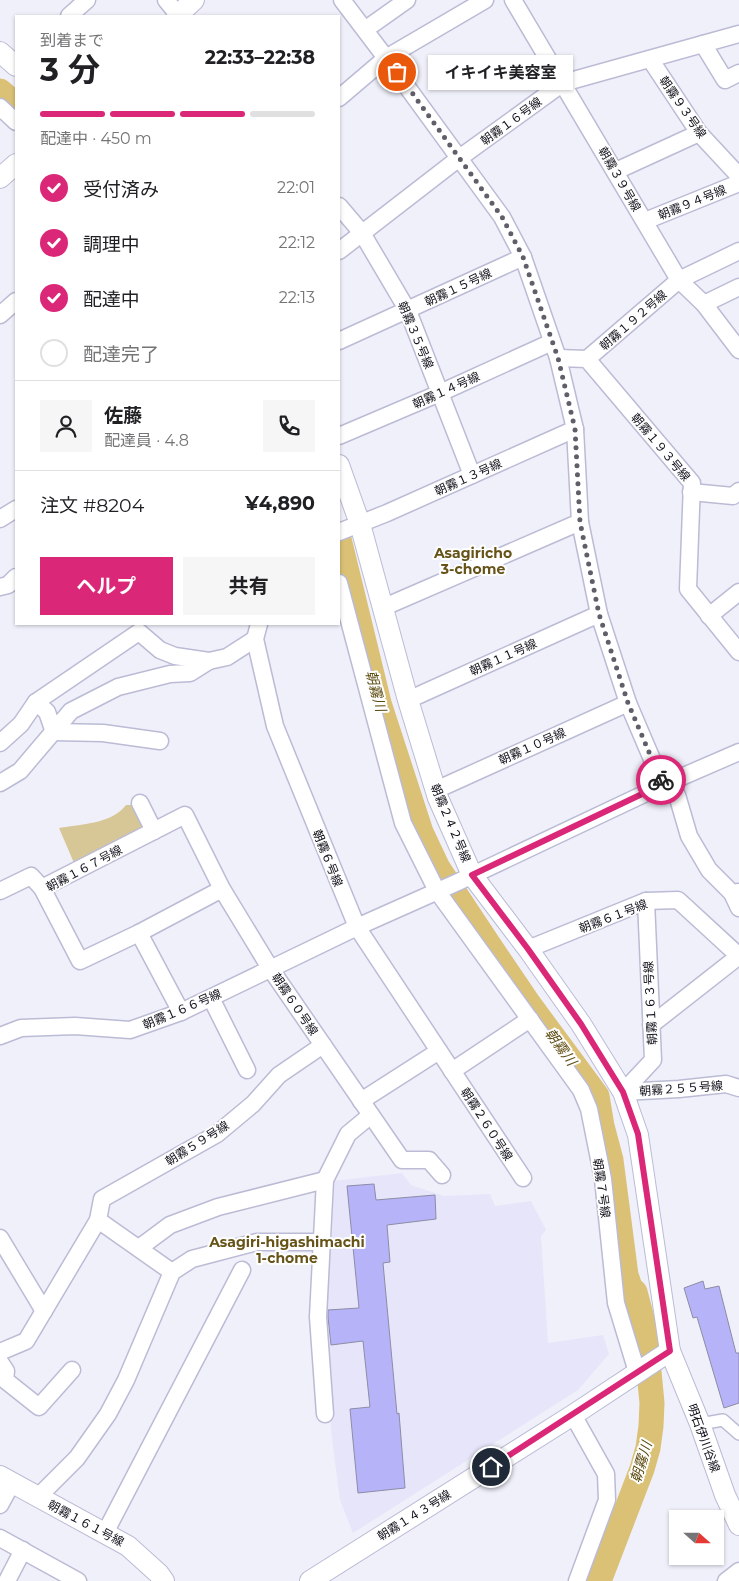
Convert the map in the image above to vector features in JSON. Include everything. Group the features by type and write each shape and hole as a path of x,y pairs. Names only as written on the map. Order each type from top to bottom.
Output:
{"street":[{"path":"70,15 87,0"},
{"path":"175,12 194,0"},
{"path":"342,0 366,29 458,159 502,217 523,257 558,358 575,429 580,522 599,614 628,703 663,784 677,795 689,836 709,870 737,898"},
{"path":"366,29 407,0"},
{"path":"340,97 386,58 485,0"},
{"name":"朝霧３９号線","path":"513,0 679,280 704,304 735,329 739,350"},
{"name":"朝霧１６号線","path":"340,250 458,159 563,83 739,34"},
{"path":"703,44 725,80 739,73"},
{"path":"0,52 15,65"},
{"name":"朝霧９３号線","path":"650,59 699,133 739,176"},
{"path":"0,107 15,121"},
{"path":"616,171 699,133"},
{"path":"0,178 15,165"},
{"name":"朝霧９４号線","path":"645,221 739,176"},
{"name":"朝霧３５号線","path":"340,207 362,233 408,311 472,475"},
{"name":"朝霧１９２号線","path":"587,359 679,280 739,251"},
{"name":"朝霧１５号線","path":"340,341 523,257"},
{"path":"704,304 739,287"},
{"path":"0,316 15,302"},
{"name":"朝霧１４号線","path":"340,436 552,342"},
{"path":"558,358 587,359"},
{"name":"朝霧１９３号線","path":"587,359 692,483 688,589 739,652"},
{"name":"朝霧１３号線","path":"348,528 575,429"},
{"name":"朝霧２４２号線","path":"340,472 348,528 382,608 408,700 465,878 528,949 581,1024 623,1092 638,1134 670,1351"},
{"path":"692,492 733,496 739,491"},
{"path":"0,519 15,510"},
{"path":"382,608 580,522"},
{"path":"0,587 8,585 15,578"},
{"name":"朝霧７号線","path":"340,587 403,823 439,890 581,1090 588,1108 603,1180 616,1303 640,1371"},
{"path":"710,616 739,592"},
{"name":"朝霧１１号線","path":"408,700 599,614"},
{"path":"0,783 20,771 70,711 118,687 170,674 190,673 209,661 227,657 257,631"},
{"name":"朝霧６号線","path":"257,631 275,726 357,926 452,1071"},
{"path":"0,743 20,724 36,702 139,632 160,650 175,656 209,661"},
{"path":"36,702 47,712 54,732"},
{"name":"朝霧１０号線","path":"436,790 628,703"},
{"path":"54,732 103,733 160,741"},
{"name":"朝霧６０号線","path":"442,1175 429,1160 402,1160 270,968 663,784 739,752"},
{"path":"140,803 154,831"},
{"name":"朝霧１６７号線","path":"222,889 80,962 42,888 185,815 222,889 270,968"},
{"path":"0,891 31,876 42,888"},
{"name":"朝霧６１号線","path":"528,949 646,901 678,900 739,956"},
{"name":"朝霧１６３号線","path":"623,1092 653,1060 646,901"},
{"path":"139,933 181,1012"},
{"path":"652,1025 739,956"},
{"name":"朝霧１６６号線","path":"0,1036 22,1028 75,1026 130,1030 181,1012 270,968"},
{"path":"211,998 247,1070"},
{"path":"452,1071 530,1019"},
{"name":"朝霧５９号線","path":"0,1352 26,1341 98,1220 102,1199 217,1134 254,1104 278,1074 323,1045"},
{"path":"361,1101 439,1052"},
{"name":"朝霧２６０号線","path":"452,1071 523,1178"},
{"name":"朝霧２５５号線","path":"623,1092 726,1084 739,1088"},
{"path":"325,1414 318,1317 325,1180 348,1134 371,1115"},
{"path":"139,1248 170,1226 218,1207 325,1180"},
{"path":"98,1220 172,1272"},
{"path":"0,1238 44,1311"},
{"path":"38,1497 77,1458 108,1414 126,1380 172,1272 192,1259 257,1242 322,1242"},
{"path":"105,1533 242,1270"},
{"name":"朝霧１４３号線","path":"310,1581 573,1415 670,1351"},
{"name":"明石伊川谷線","path":"670,1351 700,1424 725,1495 739,1525"},
{"path":"0,1362 6,1371 4,1380 39,1407 72,1370"},
{"path":"573,1415 606,1474 607,1500 577,1581"},
{"path":"700,1424 723,1420 739,1434"},
{"path":"0,1505 6,1479"},
{"name":"朝霧１６１号線","path":"6,1479 128,1546 159,1574 164,1581"},
{"path":"0,1538 78,1581"},
{"path":"7,1581 23,1550"},
{"path":"726,1581 739,1571"}],"shaded area":[{"path":"126,805 133,805 145,827 74,863 59,828 104,820 113,816"},
{"path":"402,1173 411,1185 444,1196 490,1194 495,1206 531,1201 546,1230 541,1236 548,1343 603,1335 609,1354 578,1390 353,1533 340,1500 332,1439 322,1320 327,1247 332,1238 334,1181"}],"building":[{"path":"374,1184 376,1200 435,1195 436,1219 387,1225 390,1262 383,1263 405,1488 358,1493 350,1409 370,1407 363,1341 331,1345 328,1310 359,1308 347,1186"},
{"path":"703,1281 705,1289 719,1286 736,1353 739,1353 739,1403 724,1408 697,1317 693,1318 684,1288"}],"waterway":[{"name":"朝霧川","path":"0,91 15,104"},
{"name":"朝霧川","path":"340,543 379,703 421,832 438,868 489,945 529,1004 597,1096 602,1126 611,1160 626,1275 630,1287 635,1292 645,1330 652,1403 648,1448 642,1469 599,1581"}],"way so far":[{"path":"397,72 458,159 502,217 523,257 558,358 575,429 580,522 599,614 628,703 661,780"}],"place":[{"name":"イキイキ美容室","path":"397,72"}],"district":[{"name":"Asagiricho 3-chome","path":"473,562"},
{"name":"Asagiri-higashimachi 1-chome","path":"287,1250"}],"route":[{"path":"491,1467 670,1351 638,1134 623,1092 581,1024 528,949 472,875 663,784 661,780"}]}
